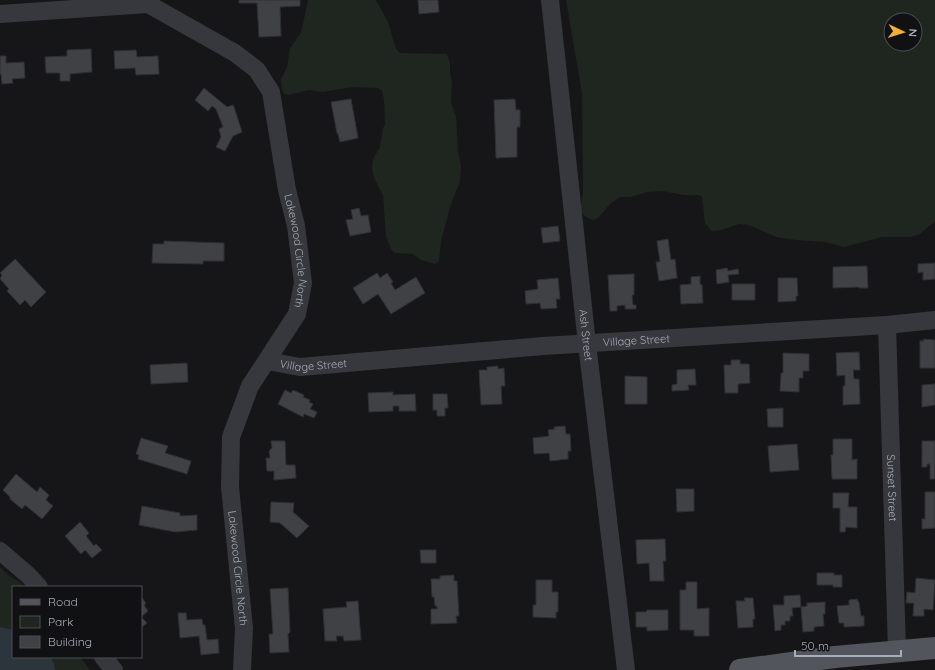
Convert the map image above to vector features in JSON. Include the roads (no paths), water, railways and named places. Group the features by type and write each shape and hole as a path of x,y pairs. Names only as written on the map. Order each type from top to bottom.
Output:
{"main road":[{"path":"740,670 897,650 935,648"}],"street":[{"name":"Ash Street","path":"550,0 587,344 626,670"},
{"path":"0,14 148,2"},
{"name":"Lakewood Circle North","path":"148,2 235,53 257,70 271,92 287,190 296,226 304,283 296,314 250,386 231,437 230,487 244,628 242,670"},
{"name":"Village Street","path":"266,361 300,367 543,346 887,325 935,320"},
{"name":"Sunset Street","path":"887,325 897,650"},
{"path":"0,551 28,575 38,586"},
{"path":"103,658 114,670"}]}
